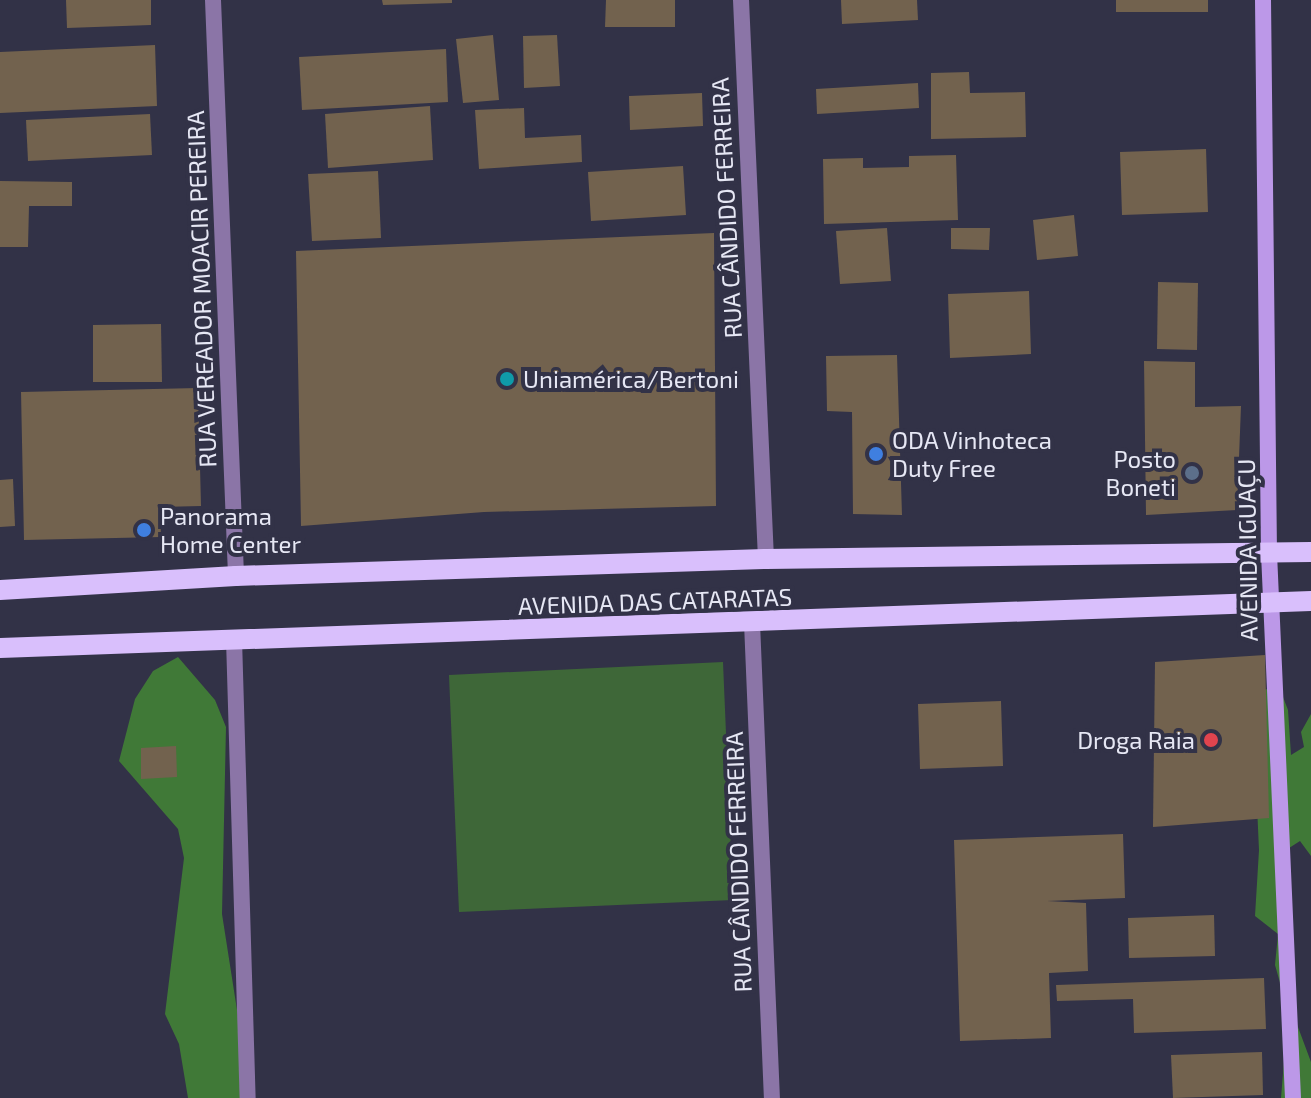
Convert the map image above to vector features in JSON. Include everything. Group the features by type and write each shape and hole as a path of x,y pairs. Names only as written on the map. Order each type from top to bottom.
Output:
{"main road":[{"name":"AVENIDA DAS CATARATAS","path":"0,590 236,576 766,559 1311,552"},
{"name":"AVENIDA DAS CATARATAS","path":"0,648 1311,601"}],"street":[{"name":"RUA VEREADOR MOACIR PEREIRA","path":"213,0 236,576"},
{"name":"RUA CÂNDIDO FERREIRA","path":"741,0 766,559"},
{"name":"AVENIDA IGUAÇU","path":"1263,0 1269,553 1293,1098"},
{"name":"RUA CÂNDIDO FERREIRA","path":"752,623 772,1098"},
{"path":"234,639 248,1098"}],"green space":[{"path":"178,657 215,700 226,727 222,914 240,1029 240,1098 188,1098 179,1044 165,1014 184,858 178,829 119,761 135,699 153,671"},
{"path":"723,662 733,900 459,912 449,675"},
{"path":"1267,689 1283,697 1288,710 1291,755 1304,747 1301,732 1311,714 1311,856 1300,841 1286,850 1295,1019 1311,1062 1311,1098 1281,1098 1288,1011 1275,965 1278,934 1255,916 1259,850 1252,695"}],"building":[{"path":"66,0 151,0 151,25 67,28"},
{"path":"382,0 452,0 452,3 383,5"},
{"path":"606,0 675,0 675,27 605,27"},
{"path":"841,0 917,0 918,20 842,24"},
{"path":"1116,0 1208,0 1208,12 1116,12"},
{"path":"493,35 499,100 463,103 456,39"},
{"path":"557,35 560,86 524,88 523,36"},
{"path":"155,45 157,106 0,113 0,52"},
{"path":"446,49 448,102 302,110 299,57"},
{"path":"969,72 970,93 1025,92 1026,137 931,139 931,73"},
{"path":"918,83 919,108 817,114 816,89"},
{"path":"702,93 703,126 630,130 629,96"},
{"path":"430,106 433,160 328,168 325,114"},
{"path":"524,108 525,138 581,135 582,162 479,169 475,110"},
{"path":"150,114 152,155 28,161 26,120"},
{"path":"1206,149 1208,212 1122,215 1120,152"},
{"path":"956,155 958,220 824,224 823,159 863,158 863,168 909,167 909,156"},
{"path":"683,166 686,215 591,221 588,172"},
{"path":"378,171 381,238 312,241 308,174"},
{"path":"0,181 72,182 72,206 29,206 28,247 0,247"},
{"path":"1074,215 1078,256 1037,260 1033,220"},
{"path":"887,228 891,281 840,284 836,231"},
{"path":"951,228 990,228 989,250 951,249"},
{"name":"Uniamérica/Bertoni","path":"714,233 716,506 484,512 301,526 296,251"},
{"path":"1158,282 1198,283 1197,350 1157,349"},
{"path":"1029,291 1031,354 950,358 948,294"},
{"path":"161,324 162,382 93,382 93,325"},
{"name":"ODA Vinhoteca Duty Free","path":"897,355 902,515 853,514 852,412 827,411 826,356"},
{"name":"Posto Boneti","path":"1144,361 1195,362 1195,407 1241,406 1237,510 1146,515"},
{"path":"198,388 201,506 160,507 161,537 24,540 21,392"},
{"path":"13,479 15,526 0,527 0,480"},
{"name":"Droga Raia","path":"1265,655 1269,818 1153,827 1155,662"},
{"path":"1001,701 1003,766 920,769 918,704"},
{"path":"176,746 177,777 141,779 141,748"},
{"path":"1123,834 1125,898 1047,901 1086,903 1088,971 1049,973 1051,1038 960,1041 954,840"},
{"path":"1214,915 1215,956 1129,958 1128,918"},
{"path":"1264,978 1266,1029 1134,1033 1133,999 1057,1001 1056,985"},
{"path":"1262,1052 1263,1095 1173,1098 1171,1055"}],"place":[{"name":"Uniamérica/Bertoni","path":"507,379"},
{"name":"ODA Vinhoteca Duty Free","path":"876,454"},
{"name":"Posto Boneti","path":"1192,473"},
{"name":"Panorama Home Center","path":"144,530"},
{"name":"Droga Raia","path":"1211,740"}]}
